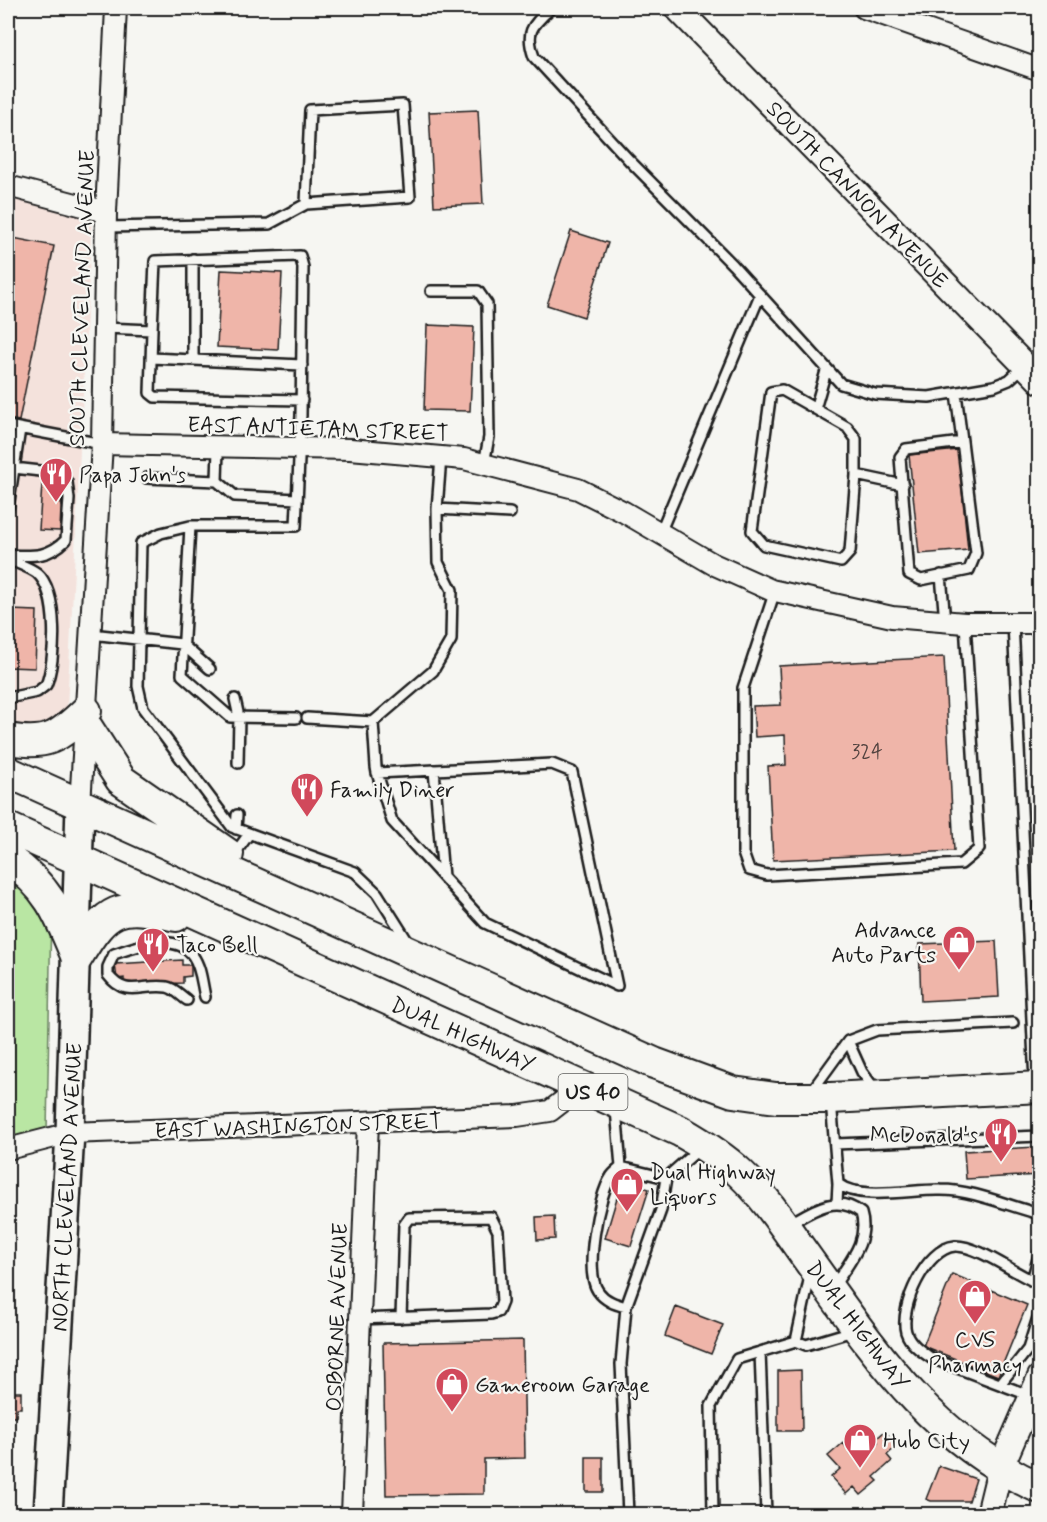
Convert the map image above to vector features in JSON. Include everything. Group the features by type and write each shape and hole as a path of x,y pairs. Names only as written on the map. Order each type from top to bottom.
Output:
{"main road":[{"path":"8,739 31,743 45,742 86,718 121,780 239,840 326,913"},
{"name":"US 40","path":"8,772 703,1083 733,1092 776,1098 1038,1088"},
{"name":"NORTH CLEVELAND AVENUE","path":"48,1515 70,1133 80,805"},
{"name":"DUAL HIGHWAY","path":"8,828 681,1131 704,1145 740,1173 784,1227 858,1329 912,1396 939,1424 999,1469 1040,1488"},
{"path":"8,859 28,873 46,891 56,908 77,958"},
{"path":"77,958 92,932 102,921 128,908 148,909 232,930"}],"street":[{"name":"SOUTH CLEVELAND AVENUE","path":"80,805 102,444 106,220 116,8"},
{"name":"SOUTH CANNON AVENUE","path":"676,8 1032,373"},
{"path":"864,8 1040,70"},
{"path":"8,186 106,220"},
{"name":"EAST ANTIETAM STREET","path":"102,444 299,448 441,457 484,464 578,489 713,564 775,591 892,617 965,623 1040,623"},
{"name":"EAST WASHINGTON STREET","path":"8,1149 70,1133 517,1116 550,1111 581,1087"},
{"name":"OSBORNE AVENUE","path":"352,1515 368,1122"},
{"path":"989,1515 999,1469 1035,1386"}],"lane":[{"path":"551,8 532,26 529,42 534,57 629,160 760,295 826,371 841,384 875,393 929,397 994,386 1032,373"},
{"path":"106,220 269,224 306,204 410,197 403,105 310,110 306,204"},
{"path":"302,400 155,397 150,393 155,261 300,256 303,267 302,400 296,526 190,526 161,533 141,543 138,686 143,708 202,790 232,827 239,840 355,872 377,893 415,954"},
{"path":"193,259 193,360"},
{"path":"431,291 478,291 487,304 489,437 484,464"},
{"path":"660,533 760,295"},
{"path":"104,328 152,330"},
{"path":"151,358 302,365"},
{"path":"815,409 826,371"},
{"path":"782,390 847,427 856,439 856,475 850,552 841,562 764,545 752,531 771,392 782,390"},
{"path":"956,393 976,553 969,570 921,580 909,574 900,457 906,449 962,442"},
{"path":"8,426 102,444"},
{"path":"8,508 21,429"},
{"path":"216,481 218,448"},
{"path":"307,718 373,722 433,671 451,640 452,590 438,562 437,508 441,457"},
{"path":"8,557 42,557 56,550 66,540 68,528 67,482 58,473 14,468"},
{"path":"856,475 903,485"},
{"path":"147,478 216,481 235,496 297,499"},
{"path":"437,508 510,513"},
{"path":"190,526 182,675 230,717 296,718"},
{"path":"8,557 38,574 52,616 53,655 46,685 37,692 8,698"},
{"path":"941,575 945,622"},
{"path":"775,591 743,688 743,853 749,870 767,875 962,864 979,849 965,623"},
{"path":"1012,623 1038,1088"},
{"path":"91,634 182,644 210,669"},
{"path":"235,699 239,717 238,763"},
{"path":"373,722 377,773 393,821 485,923 617,986 572,772 552,764 377,773"},
{"path":"434,770 443,877"},
{"path":"237,814 239,840"},
{"path":"187,1000 169,987 118,986 108,975 111,958 114,954 145,945 162,943 178,946 195,959 205,997"},
{"path":"837,1203 835,1144 818,1098 848,1041 877,1030 1013,1023"},
{"path":"848,1041 862,1072 880,1095"},
{"path":"615,1102 621,1167"},
{"path":"835,1144 1040,1136"},
{"path":"628,1515 621,1364 626,1307 661,1210 666,1178 704,1145"},
{"path":"621,1167 666,1178"},
{"path":"621,1167 611,1177 606,1189 594,1235 591,1269 598,1293 610,1303 626,1307"},
{"path":"838,1184 846,1190 865,1192 943,1190 972,1194 1040,1214"},
{"path":"784,1227 822,1206 837,1203 853,1207 861,1213 864,1231 861,1244 831,1292"},
{"path":"360,1319 401,1318 498,1312 502,1302 498,1231 491,1217 409,1218 404,1225 401,1318"},
{"path":"1035,1386 1001,1383 955,1367 920,1350 905,1330 907,1308 925,1265 938,1252 959,1246 974,1251 1036,1283 1040,1251"},
{"path":"796,1341 812,1265"},
{"path":"1001,1383 1028,1349 1040,1311"},
{"path":"713,1515 711,1406 737,1359 796,1341 806,1346 858,1329"},
{"path":"760,1352 766,1515"}],"shaded area":[{"path":"8,199 92,214 67,708 54,724 8,729"}],"green space":[{"path":"8,860 51,908 47,1132 8,1142"}],"building":[{"path":"478,110 483,204 434,206 429,112"},
{"path":"571,231 608,243 584,317 547,305"},
{"path":"8,237 54,246 19,421 8,419"},
{"path":"221,270 282,273 278,350 217,347"},
{"path":"427,325 474,327 470,411 424,410"},
{"path":"958,450 968,550 919,554 909,455"},
{"path":"42,484 62,485 60,531 39,530"},
{"path":"10,610 37,611 35,668 8,667"},
{"path":"944,657 954,851 773,860 768,766 786,765 785,735 755,737 753,706 781,705 779,666"},
{"path":"1036,937 1040,937 1040,975 1037,975"},
{"name":"Advance Auto Parts","path":"996,941 999,997 921,1001 919,944"},
{"path":"182,960 182,965 191,965 191,976 183,977 183,983 124,985 124,978 117,979 115,964"},
{"name":"McDonald's","path":"1037,1147 1039,1175 966,1179 964,1151"},
{"name":"Dual Highway Liquors","path":"622,1181 649,1189 631,1246 605,1238"},
{"path":"554,1216 555,1239 537,1240 536,1217"},
{"name":"CVS Pharmacy","path":"952,1274 1027,1305 998,1376 923,1346"},
{"path":"676,1307 723,1325 711,1354 665,1336"},
{"path":"523,1340 525,1458 484,1459 484,1494 386,1495 383,1343"},
{"path":"801,1370 802,1431 778,1431 778,1371"},
{"path":"8,1392 21,1392 21,1408 17,1408 16,1417 8,1417"},
{"path":"885,1431 897,1446 887,1455 892,1461 874,1477 878,1481 861,1495 854,1487 846,1494 831,1477 840,1469 828,1456 843,1443 857,1460 878,1442 875,1440"},
{"path":"586,1457 603,1457 603,1492 586,1492"},
{"path":"939,1466 976,1479 969,1501 926,1499"}],"place":[{"name":"Papa John's","path":"56,503"},
{"name":"Family Diner","path":"307,818"},
{"name":"Advance Auto Parts","path":"959,971"},
{"name":"Taco Bell","path":"153,973"},
{"name":"McDonald's","path":"1001,1163"},
{"name":"Dual Highway Liquors","path":"627,1213"},
{"name":"CVS Pharmacy","path":"975,1325"},
{"name":"Gameroom Garage","path":"452,1413"},
{"name":"Hub City","path":"860,1469"}]}
